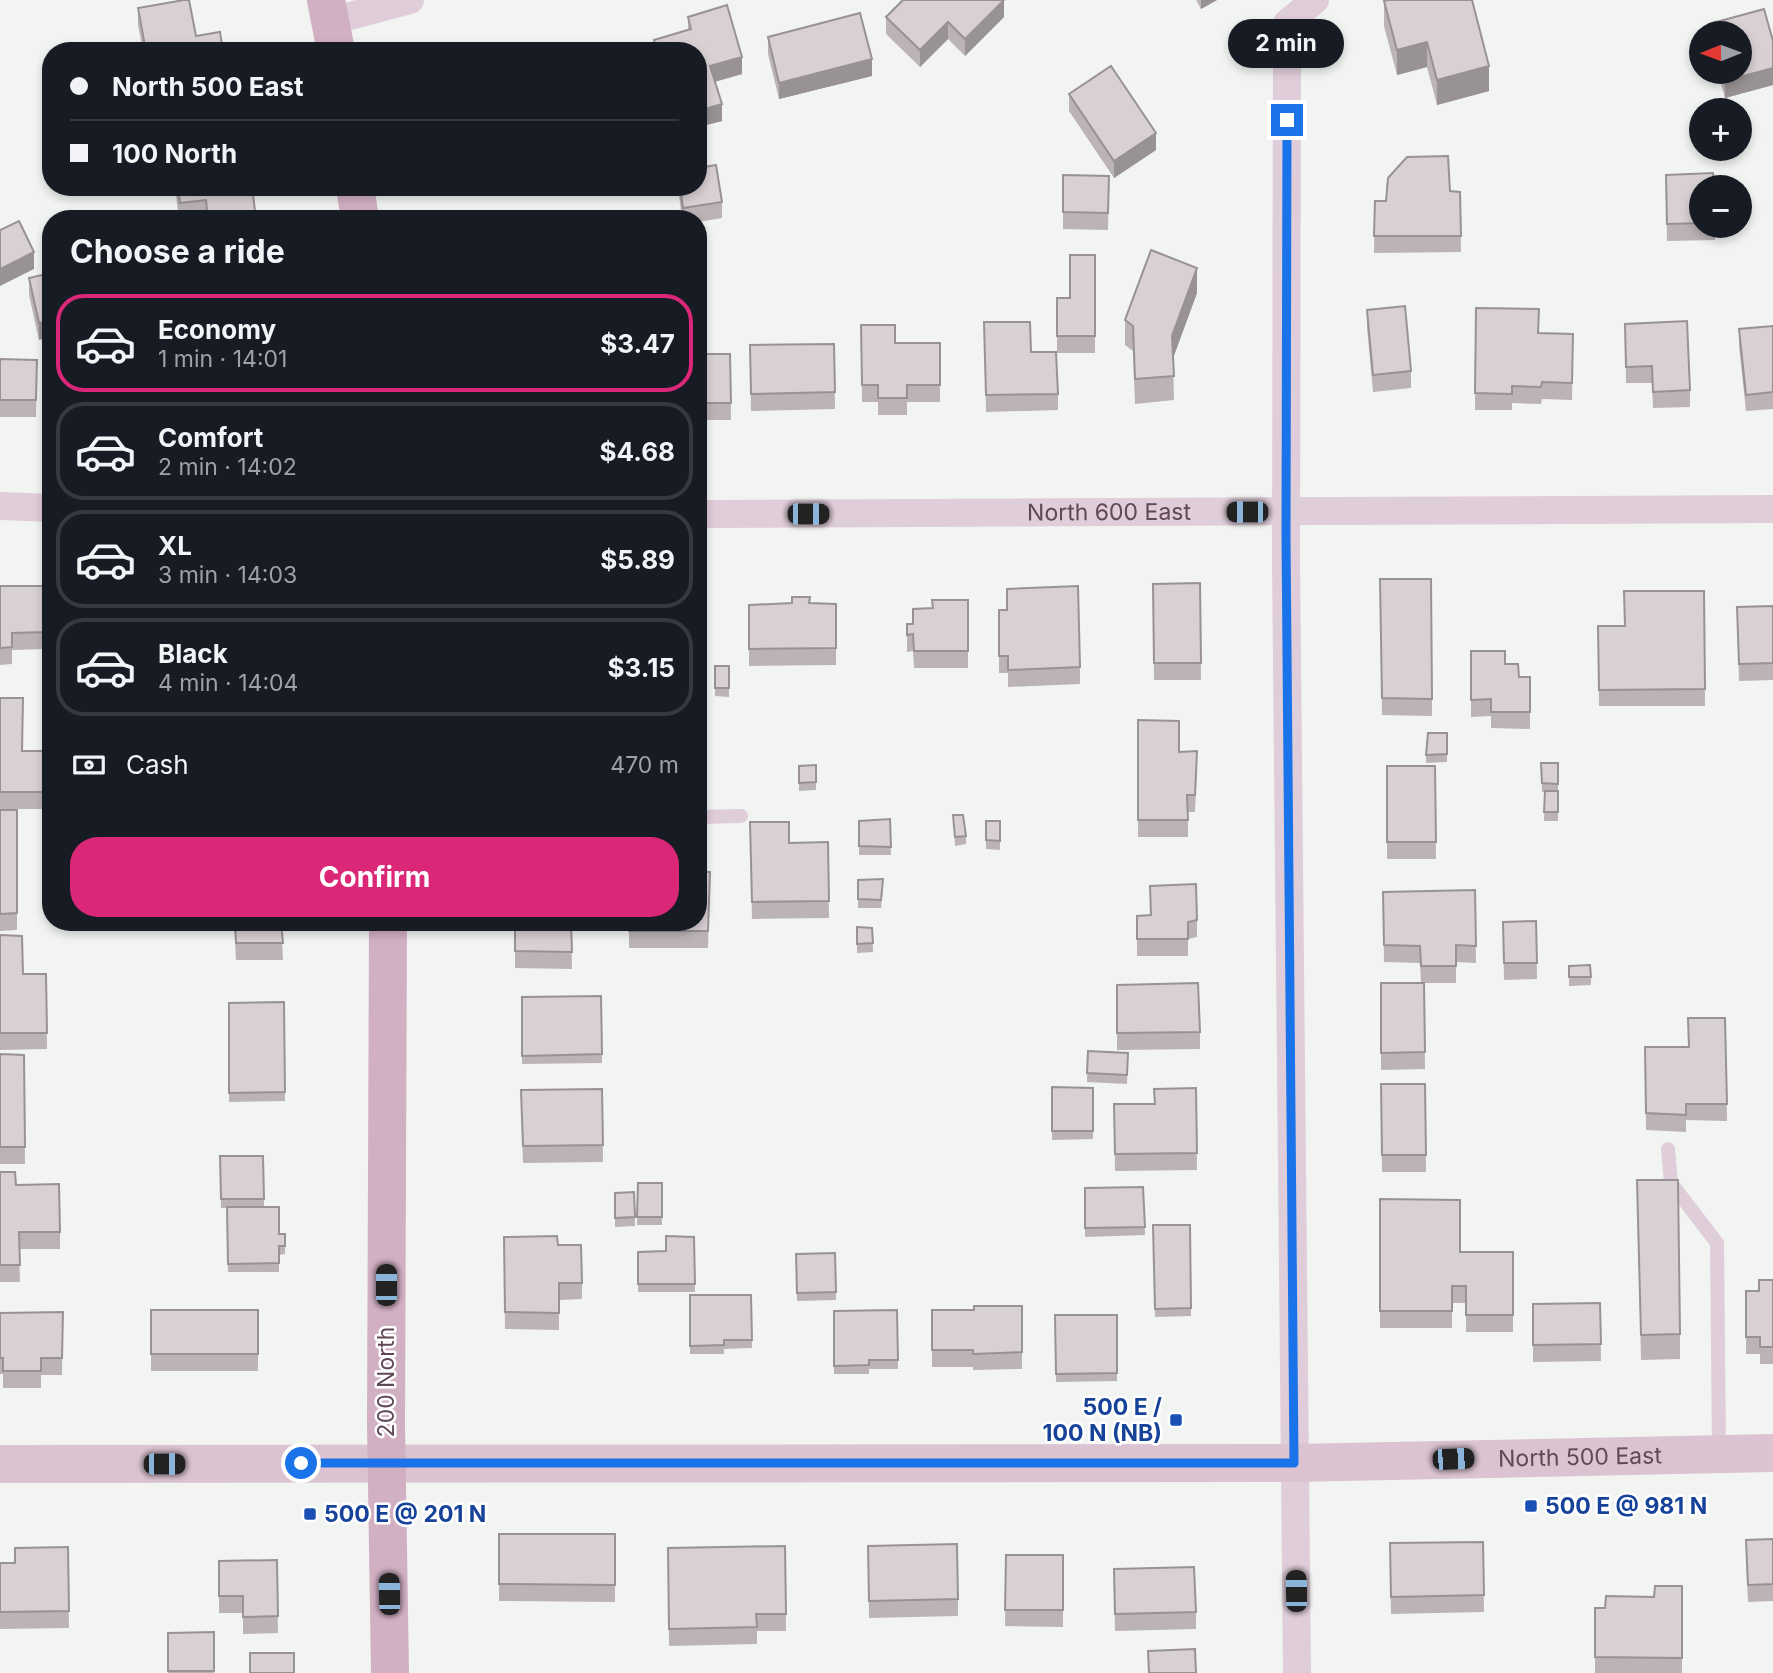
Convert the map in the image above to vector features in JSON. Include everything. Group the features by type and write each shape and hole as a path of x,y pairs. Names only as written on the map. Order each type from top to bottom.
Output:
{"main road":[{"name":"200 North","path":"388,931 387,1463 390,1673"}],"street":[{"path":"331,24 410,0"},
{"path":"1297,1673 1286,512 1287,23 1315,0"},
{"path":"0,506 42,508"},
{"name":"North 600 East","path":"707,514 1773,509"},
{"name":"North 500 East","path":"0,1464 1294,1463 1773,1452"}],"lane":[{"path":"707,817 741,816"},
{"path":"1668,1149 1671,1183 1717,1243 1718,1453"}],"building":[{"path":"189,0 196,36 220,32 222,42 144,42 138,8"},
{"path":"903,0 1004,0 965,39 948,22 920,50 886,17"},
{"path":"1472,0 1489,66 1437,80 1427,42 1397,50 1384,1"},
{"path":"727,5 742,57 710,66 722,104 707,108 707,42 655,42 691,29 688,17"},
{"path":"1764,9 1773,41 1773,68 1752,74 1752,21 1720,21"},
{"path":"860,13 872,59 779,83 768,37"},
{"path":"1111,66 1156,133 1114,161 1069,94"},
{"path":"1448,156 1450,191 1460,192 1461,236 1374,236 1375,201 1386,201 1388,178 1407,157"},
{"path":"716,165 722,202 683,208 681,196 707,196 707,166"},
{"path":"1713,173 1689,175 1689,223 1667,224 1666,175"},
{"path":"1063,175 1109,176 1108,213 1063,212"},
{"path":"179,196 253,196 255,210 207,210 206,200 180,203"},
{"path":"19,221 34,252 0,269 0,230"},
{"path":"1151,250 1197,268 1172,336 1174,376 1135,379 1133,326 1125,320"},
{"path":"1070,255 1095,255 1095,336 1057,336 1057,298 1070,298"},
{"path":"42,275 42,322 39,323 29,278"},
{"path":"1405,306 1411,371 1373,375 1367,310"},
{"path":"1476,308 1539,309 1538,333 1573,334 1572,383 1542,382 1541,387 1512,386 1512,394 1475,393"},
{"path":"1687,321 1690,390 1653,392 1652,366 1626,367 1625,324"},
{"path":"984,322 1030,322 1031,352 1056,352 1058,394 986,395"},
{"path":"861,325 895,325 895,343 940,343 940,385 907,385 907,398 878,398 878,385 862,385"},
{"path":"1773,326 1773,392 1746,395 1739,329"},
{"path":"834,344 835,392 751,394 750,345"},
{"path":"707,354 730,354 731,403 707,403"},
{"path":"0,359 37,360 36,400 0,400"},
{"path":"1380,579 1431,579 1432,699 1382,698"},
{"path":"1200,583 1201,663 1154,663 1153,584"},
{"path":"0,586 42,586 42,632 12,633 12,647 0,648"},
{"path":"1078,586 1080,667 1008,670 1008,656 999,656 999,610 1007,610 1007,589"},
{"path":"1624,591 1704,591 1705,689 1599,690 1598,626 1625,626"},
{"path":"792,597 810,597 809,603 836,604 836,648 749,649 749,605 792,603"},
{"path":"932,600 968,600 968,651 914,651 913,634 907,635 907,624 913,624 913,609 933,608"},
{"path":"1773,606 1773,663 1739,664 1737,607"},
{"path":"1471,651 1505,651 1505,664 1518,664 1519,677 1530,677 1530,712 1491,712 1491,699 1471,700"},
{"path":"715,666 729,666 729,688 715,688"},
{"path":"0,698 23,698 22,751 42,751 42,792 0,792"},
{"path":"1138,720 1179,721 1179,752 1197,751 1195,795 1187,795 1188,820 1138,820"},
{"path":"1428,733 1447,733 1447,754 1426,755"},
{"path":"1541,763 1558,763 1558,784 1542,783"},
{"path":"816,765 816,782 799,783 799,766"},
{"path":"1387,766 1435,766 1436,842 1387,842"},
{"path":"1545,791 1558,791 1558,812 1544,812"},
{"path":"0,810 17,810 17,913 0,914"},
{"path":"953,815 963,815 966,836 955,837"},
{"path":"890,819 891,847 859,846 859,821"},
{"path":"986,821 1000,821 1000,841 986,840"},
{"path":"750,822 789,822 789,843 828,842 829,901 752,902"},
{"path":"707,872 710,872 708,931"},
{"path":"883,879 881,900 858,899 858,880"},
{"path":"1196,884 1197,920 1188,922 1188,939 1137,939 1137,916 1151,915 1150,886"},
{"path":"1475,890 1476,946 1456,945 1456,966 1421,966 1420,946 1384,945 1383,892"},
{"path":"1536,921 1537,963 1504,963 1503,922"},
{"path":"857,927 872,928 873,943 857,944"},
{"path":"235,931 282,931 283,943 236,943"},
{"path":"515,931 571,931 572,952 515,951"},
{"path":"0,935 22,936 23,974 46,974 47,1033 0,1033"},
{"path":"1590,965 1591,977 1569,977 1569,966"},
{"path":"1198,983 1200,1032 1117,1033 1117,985"},
{"path":"1381,983 1424,983 1425,1052 1381,1053"},
{"path":"601,996 602,1054 522,1056 522,997"},
{"path":"284,1002 285,1092 229,1093 229,1003"},
{"path":"1688,1018 1725,1018 1727,1104 1686,1104 1686,1115 1646,1113 1645,1047 1689,1047"},
{"path":"1088,1051 1128,1053 1127,1075 1087,1073"},
{"path":"0,1054 24,1055 25,1147 0,1147"},
{"path":"1381,1084 1425,1084 1426,1155 1382,1155"},
{"path":"1052,1087 1093,1088 1093,1131 1052,1131"},
{"path":"1196,1088 1197,1153 1115,1154 1114,1104 1155,1104 1154,1089"},
{"path":"602,1089 603,1145 523,1146 521,1090"},
{"path":"220,1156 263,1156 264,1199 221,1199"},
{"path":"0,1172 15,1172 16,1185 59,1184 60,1232 19,1232 20,1265 0,1265"},
{"path":"1637,1180 1678,1180 1680,1334 1641,1335"},
{"path":"638,1183 662,1183 662,1217 637,1217"},
{"path":"1143,1187 1145,1227 1085,1228 1085,1188"},
{"path":"634,1192 635,1217 615,1218 615,1193"},
{"path":"1380,1199 1460,1200 1460,1252 1513,1252 1513,1315 1466,1315 1466,1286 1452,1286 1452,1311 1380,1311"},
{"path":"227,1207 279,1207 279,1234 285,1234 285,1246 279,1246 279,1263 228,1264"},
{"path":"1153,1225 1190,1225 1191,1308 1155,1309"},
{"path":"557,1236 558,1245 581,1245 582,1283 559,1283 559,1313 505,1312 504,1237"},
{"path":"666,1236 694,1237 695,1284 638,1284 638,1252 666,1251"},
{"path":"835,1253 836,1292 797,1293 796,1254"},
{"path":"1759,1280 1773,1280 1773,1347 1760,1347 1760,1337 1746,1337 1746,1291 1759,1291"},
{"path":"690,1295 751,1295 752,1340 724,1340 724,1345 690,1346"},
{"path":"1600,1303 1601,1344 1533,1345 1533,1304"},
{"path":"974,1306 1022,1306 1022,1352 973,1354 973,1350 932,1350 932,1310 974,1310"},
{"path":"151,1310 258,1310 258,1354 151,1354"},
{"path":"897,1310 898,1360 869,1360 869,1365 834,1366 834,1311"},
{"path":"63,1312 62,1358 41,1358 41,1371 3,1371 3,1358 0,1358 0,1313"},
{"path":"1055,1315 1117,1315 1117,1373 1056,1374"},
{"path":"499,1534 615,1534 615,1585 499,1584"},
{"path":"1773,1539 1773,1584 1748,1585 1746,1540"},
{"path":"1483,1542 1484,1595 1391,1597 1390,1543"},
{"path":"957,1544 958,1599 869,1601 868,1546"},
{"path":"785,1546 786,1614 756,1614 757,1627 669,1629 668,1548"},
{"path":"68,1547 69,1611 0,1612 0,1563 15,1563 15,1548"},
{"path":"1006,1555 1063,1555 1063,1610 1005,1610"},
{"path":"277,1560 278,1616 243,1617 243,1596 219,1596 219,1561"},
{"path":"1194,1567 1196,1612 1115,1614 1114,1569"},
{"path":"1655,1586 1682,1586 1682,1658 1595,1657 1595,1608 1605,1608 1606,1596 1654,1597"},
{"path":"214,1632 214,1671 168,1671 168,1633"},
{"path":"1195,1649 1196,1673 1149,1673 1148,1651"},
{"path":"250,1653 294,1653 294,1673 250,1673"}],"place":[{"name":"500 E / 100 N (NB)","path":"1176,1420"},
{"name":"500 E @ 981 N","path":"1531,1506"},
{"name":"500 E @ 201 N","path":"310,1514"}],"route":[{"path":"301,1463 1294,1463 1286,536 1287,120"}]}
